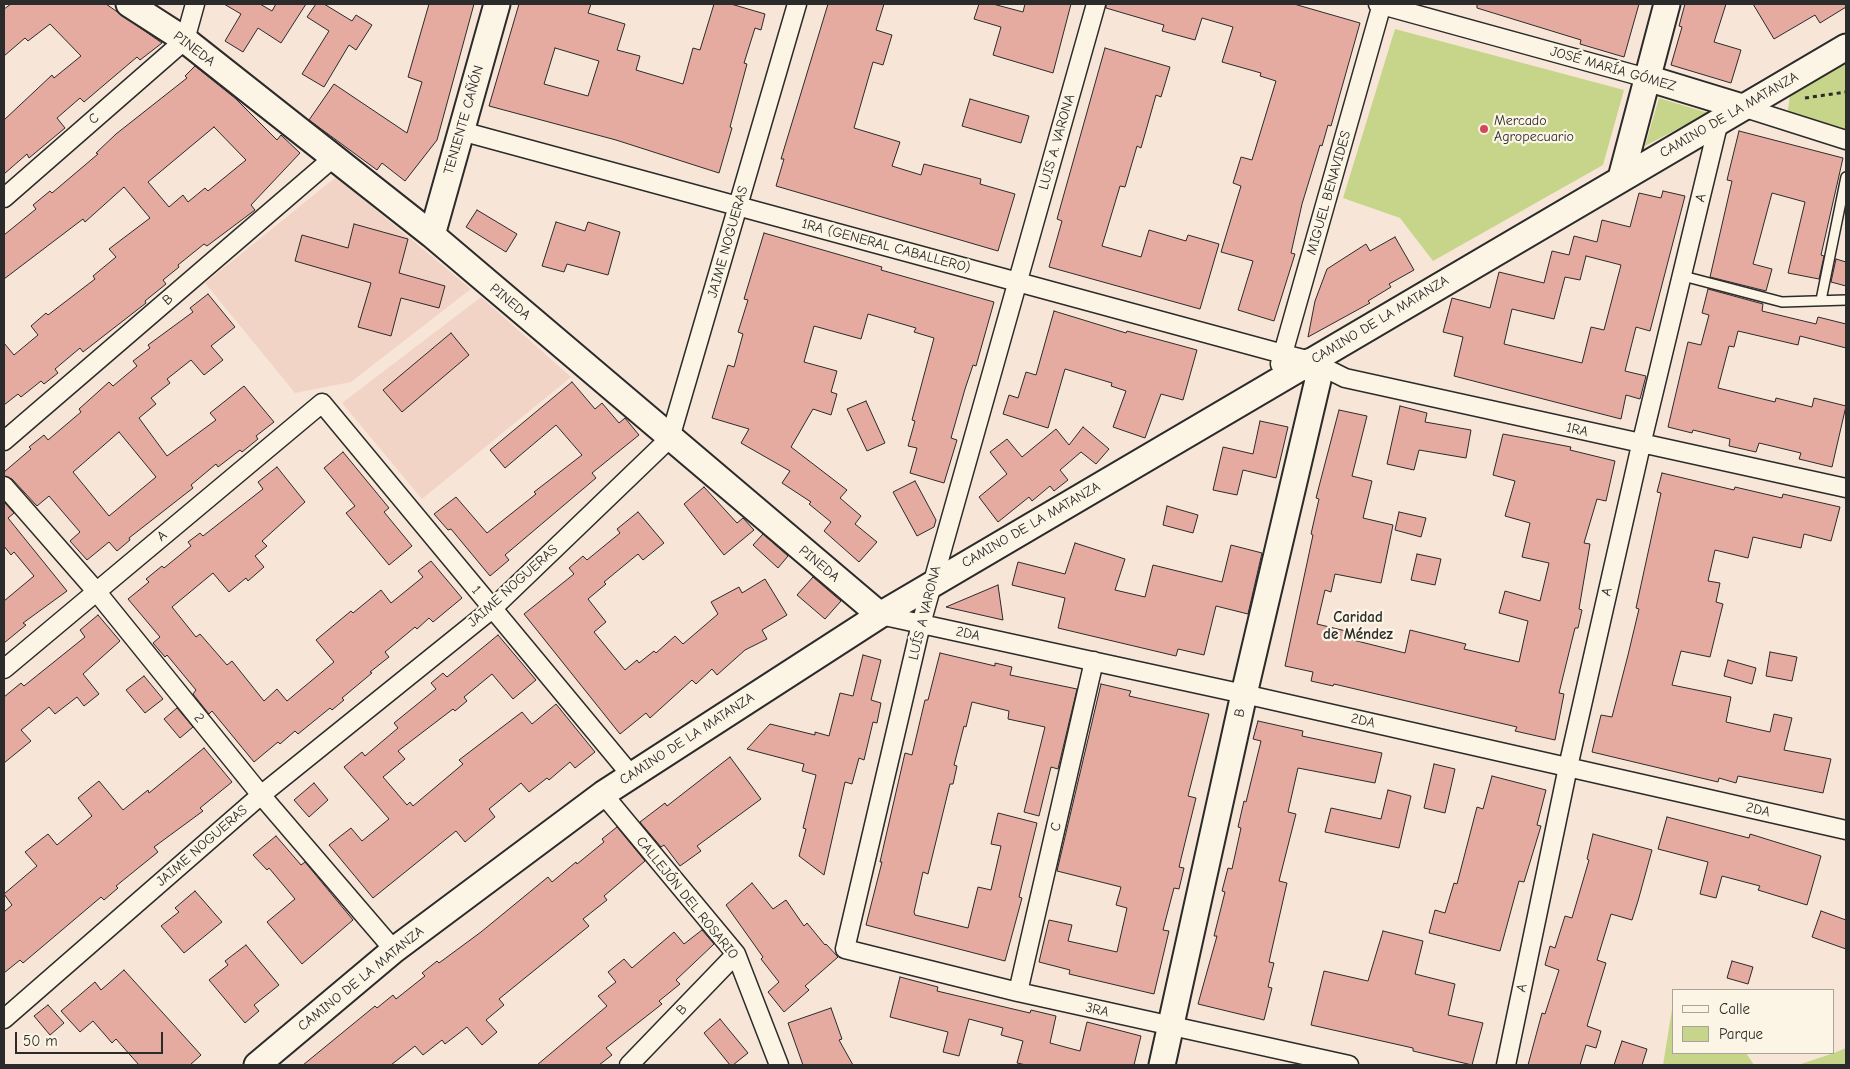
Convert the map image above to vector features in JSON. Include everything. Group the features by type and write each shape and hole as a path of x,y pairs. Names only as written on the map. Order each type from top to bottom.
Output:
{"street":[{"name":"PINEDA","path":"129,4 185,40 432,235 880,615"},
{"path":"185,40 195,4"},
{"name":"TENIENTE CAÑÓN","path":"432,235 497,4"},
{"name":"JAIME NOGUERAS","path":"4,1018 260,795 492,609 670,438 797,4"},
{"name":"LUIS A. VARONA","path":"1018,281 1096,4"},
{"name":"JOSÉ MARÍA GÓMEZ","path":"1381,4 1647,78 1846,140"},
{"name":"MIGUEL BENAVIDES","path":"1275,382 1381,4"},
{"path":"1621,178 1667,4"},
{"name":"C","path":"4,198 185,40"},
{"name":"CAMINO DE LA MATANZA","path":"259,1065 394,950 603,794 880,615 1846,47"},
{"name":"A","path":"1506,1065 1568,767 1641,444 1720,120"},
{"name":"1RA (GENERAL CABALLERO)","path":"461,131 1311,361"},
{"name":"B","path":"4,442 333,158"},
{"name":"LUÍS A VARONA","path":"845,949 932,584 1018,281"},
{"name":"B","path":"1162,1065 1244,694 1318,380 1311,361"},
{"name":"1RA","path":"1311,361 1345,378 1846,488"},
{"name":"A","path":"4,669 322,403"},
{"name":"1","path":"322,403 631,775"},
{"name":"2","path":"4,486 96,591 260,795 394,950"},
{"name":"2DA","path":"880,615 1244,694 1846,830"},
{"name":"C","path":"1018,992 1094,661"},
{"name":"CALLEJÓN DEL ROSARIO","path":"603,794 736,954 779,1065"},
{"name":"3RA","path":"845,949 1018,992 1350,1065"},
{"name":"B","path":"629,1065 736,954"}],"lane":[{"path":"1821,300 1846,177"},
{"path":"1683,276 1782,302 1846,300"}],"shaded area":[{"path":"336,177 471,289 351,382 295,393 205,283"},
{"path":"481,297 571,377 422,499 342,403"}],"green space":[{"path":"1395,29 1624,90 1603,165 1433,261 1400,218 1343,198"},
{"path":"1846,55 1846,131 1800,119 1788,110 1791,87"},
{"path":"1659,98 1708,113 1645,146"},
{"path":"1672,1009 1672,1054 1747,1054 1754,1065 1663,1065"},
{"path":"1846,1048 1846,1065 1798,1065 1835,1054"}],"building":[{"path":"11,4 106,4 162,43 140,60 137,57 84,102 80,98 57,118 65,128 29,158 27,154 4,174 4,120 52,75 54,78 81,56 50,24 28,41 25,38 4,56 4,9"},
{"path":"224,4 260,4 272,11 276,4 306,4 281,43 258,28 243,52 225,41 241,14"},
{"path":"316,4 324,4 352,21 356,15 372,25 356,50 349,45 324,87 302,74 329,31 307,17"},
{"path":"429,4 474,4 437,140 405,181 382,163 377,170 309,120 334,84 407,133 422,82 408,77"},
{"path":"519,4 591,4 588,13 625,24 617,50 640,56 636,70 683,84 693,48 700,50 714,4 731,4 765,14 761,30 755,28 744,63 747,64 719,173 616,140 489,106","holes":["555,48 599,61 588,96 544,84"]},
{"path":"828,4 884,4 876,30 892,35 883,65 873,62 854,128 900,142 892,166 921,175 924,164 981,179 980,184 1015,194 998,251 776,186 784,159 781,159"},
{"path":"979,4 993,4 1023,12 1025,4 1071,4 1053,73 993,55 1001,27 974,19"},
{"path":"1106,4 1294,4 1360,23 1331,126 1328,125 1322,146 1320,145 1302,204 1291,253 1295,254 1274,321 1238,310 1253,261 1221,252 1241,186 1233,183 1241,157 1252,160 1276,81 1260,76 1261,73 1222,62 1233,27 1202,18 1195,40 1162,31 1164,25 1106,8"},
{"path":"1477,4 1639,4 1624,57 1580,44 1581,40 1477,8"},
{"path":"1685,4 1726,4 1714,42 1741,50 1731,83 1671,65 1682,27 1679,26"},
{"path":"1753,4 1846,4 1846,7 1820,23 1815,15 1774,39"},
{"path":"1105,48 1170,67 1161,97 1156,95 1141,148 1137,146 1125,187 1120,186 1102,246 1141,257 1149,230 1186,241 1188,235 1219,244 1200,309 1049,267 1062,221 1057,219"},
{"path":"195,66 236,99 277,140 281,135 300,153 251,205 255,210 207,246 204,244 178,265 179,267 163,280 166,284 145,301 146,303 83,352 80,348 55,369 58,373 44,384 41,381 21,397 18,394 4,405 4,343 14,355 38,335 31,326 46,313 48,315 95,279 93,276 116,257 109,249 150,218 124,187 85,222 83,219 4,279 4,235 36,209 33,205 50,191 52,193 98,154 96,153 116,134 187,78 185,76","holes":["214,127 246,160 208,191 205,188 188,202 183,195 169,207 148,182"]},
{"path":"970,99 1029,116 1021,143 962,126"},
{"path":"1739,131 1843,158 1821,255 1824,256 1819,279 1788,273 1805,202 1772,193 1753,264 1772,269 1766,291 1710,277 1732,181 1727,180"},
{"path":"1663,191 1685,196 1650,331 1636,327 1625,371 1646,376 1640,399 1626,395 1621,419 1454,376 1463,337 1443,332 1452,298 1490,308 1499,272 1544,283 1552,251 1569,255 1574,236 1597,242 1602,220 1630,227 1639,193 1661,198","holes":["1586,256 1621,265 1604,330 1591,327 1582,363 1504,344 1512,309 1554,319 1565,277 1580,280"]},
{"path":"477,210 517,234 506,252 466,227"},
{"path":"556,222 585,231 588,222 620,232 608,275 567,264 564,272 542,266"},
{"path":"354,224 408,239 399,273 445,286 439,308 401,298 391,336 358,327 371,283 295,261 302,235 348,248"},
{"path":"764,233 882,267 881,270 994,302 976,366 973,365 951,438 957,440 944,483 910,473 917,448 908,446 915,421 912,420 934,338 914,332 916,328 868,314 861,339 814,326 804,362 837,371 831,392 837,394 831,415 813,409 791,447 847,490 840,498 861,516 855,524 877,542 859,562 824,531 831,522 809,504 811,502 782,483 790,471 741,443 749,429 712,418 728,365 734,367 743,334 738,332 748,300 744,299"},
{"path":"1395,237 1414,270 1389,284 1391,287 1368,301 1370,303 1308,337 1315,301 1327,269 1366,244 1370,251"},
{"path":"1836,259 1846,262 1846,286 1831,282"},
{"path":"1708,289 1763,304 1762,311 1816,324 1818,317 1846,324 1846,348 1800,336 1798,345 1738,331 1734,347 1729,346 1718,388 1775,402 1776,398 1812,407 1814,398 1846,406 1832,467 1799,459 1801,453 1759,443 1756,452 1729,446 1730,439 1693,430 1692,433 1668,427 1688,342 1701,345 1709,315 1702,313"},
{"path":"208,294 235,327 211,346 223,360 204,375 191,360 167,379 170,383 151,398 156,404 139,418 167,456 216,420 210,413 244,386 274,422 256,436 258,439 242,452 240,450 218,467 216,464 191,485 193,488 129,538 130,540 117,551 109,542 87,560 70,541 80,532 49,496 37,506 12,479 4,476 4,472 44,435 48,440 81,412 79,409 109,382 113,386 137,366 133,361 150,348 148,345 193,312 190,308","holes":["119,432 156,477 109,516 73,472"]},
{"path":"1054,311 1126,333 1127,331 1197,350 1183,400 1161,394 1145,438 1113,427 1126,391 1111,386 1112,383 1065,369 1048,428 1003,414 1009,395 1018,398 1026,372 1036,375"},
{"path":"451,333 469,355 402,412 383,390"},
{"path":"572,382 595,409 602,403 619,423 625,418 639,435 592,473 596,478 505,555 509,560 490,576 451,529 448,530 434,514 456,497 487,533 536,494 534,492 582,455 556,425 505,468 490,450"},
{"path":"866,401 885,443 867,451 847,409"},
{"path":"1400,406 1427,413 1425,422 1471,430 1466,458 1419,450 1414,470 1387,464"},
{"path":"1339,410 1367,416 1352,476 1372,481 1363,518 1393,525 1381,583 1335,574 1331,592 1325,590 1317,624 1346,631 1345,638 1405,653 1410,630 1466,644 1464,649 1519,662 1528,621 1499,613 1505,591 1540,601 1549,563 1522,557 1530,523 1505,516 1515,481 1493,475 1503,434 1571,447 1570,450 1615,461 1606,501 1597,499 1584,543 1590,544 1579,609 1582,610 1578,628 1575,628 1559,693 1564,694 1555,740 1515,731 1517,727 1334,684 1333,686 1311,681 1313,672 1285,666 1313,535 1311,534 1319,499 1316,498"},
{"path":"1260,421 1288,427 1276,478 1243,470 1237,495 1213,490 1223,447 1253,454"},
{"path":"1083,427 1109,449 1096,464 1081,452 1060,470 1068,480 1054,491 1050,486 1032,501 1029,497 998,522 979,497 1007,474 990,452 1007,439 1022,457 1056,429 1069,445"},
{"path":"343,452 389,508 384,512 412,546 389,565 346,513 355,506 324,468"},
{"path":"277,467 305,502 262,541 267,546 255,556 264,567 248,581 246,578 229,592 213,573 172,607 196,637 200,634 227,665 232,661 264,701 277,689 287,701 334,662 316,640 351,611 353,613 381,590 391,603 423,577 418,571 431,561 462,598 433,622 429,618 417,629 415,627 385,652 389,657 342,698 344,700 332,710 330,708 298,734 295,731 280,744 278,742 254,762 212,711 209,714 193,694 196,690 167,655 165,657 153,643 160,637 128,599 149,582 146,579 162,566 164,568 191,546 188,542 200,533 203,536 263,489 258,482"},
{"path":"1662,473 1734,490 1735,487 1782,498 1783,494 1840,507 1831,541 1804,534 1801,548 1753,537 1748,558 1715,550 1708,581 1720,583 1716,602 1723,604 1710,657 1681,651 1672,685 1731,697 1726,722 1770,732 1774,714 1792,718 1784,750 1831,759 1823,793 1738,776 1736,783 1719,778 1718,782 1592,752 1601,715 1612,717 1628,655 1639,609 1636,608 1661,493 1657,492"},
{"path":"915,481 936,520 934,527 917,536 893,492"},
{"path":"704,487 737,523 743,518 754,530 724,555 684,504"},
{"path":"4,502 14,513 8,518 67,591 23,623 26,625 4,643 4,601 34,576 14,552 11,555 4,546"},
{"path":"1167,506 1198,515 1193,533 1163,525"},
{"path":"638,512 664,543 643,560 638,554 604,582 606,584 588,599 606,622 594,632 625,670 637,660 639,663 654,651 656,653 675,636 683,644 718,614 711,602 739,587 742,593 765,579 787,615 762,630 767,639 745,650 717,675 712,669 696,684 692,680 650,718 646,713 620,734 524,614 574,574 569,568 583,556 587,560 620,533 617,529"},
{"path":"1399,512 1426,518 1421,537 1395,530"},
{"path":"763,534 788,556 778,568 753,545"},
{"path":"1075,543 1125,559 1115,590 1145,597 1153,565 1222,582 1231,545 1262,553 1248,614 1216,606 1204,655 1178,649 1176,656 1058,628 1065,598 1012,585 1018,562 1065,574"},
{"path":"1417,554 1441,559 1435,585 1411,580"},
{"path":"813,577 841,601 825,619 797,595"},
{"path":"998,585 1003,620 946,607"},
{"path":"98,615 120,641 83,674 99,694 84,706 77,697 55,714 49,707 21,730 31,741 4,763 4,697 21,683 24,686 85,637 80,630"},
{"path":"498,635 536,680 513,699 492,674 464,697 467,701 455,711 453,709 398,751 405,759 383,777 407,805 410,802 413,806 463,764 459,760 522,712 532,724 556,704 595,752 575,768 570,762 549,780 547,778 529,792 521,783 489,809 495,817 465,842 456,831 373,898 329,845 351,828 362,841 389,819 344,767 362,752 365,756 398,728 394,723 436,689 431,683 443,673 447,677"},
{"path":"1770,652 1797,657 1792,681 1766,676"},
{"path":"940,653 995,666 995,663 1012,667 1010,675 1077,689 1058,769 1051,767 1039,816 1024,812 1045,727 1008,719 1009,711 972,702 954,765 957,766 953,784 950,784 928,874 923,872 914,912 915,915 968,928 978,887 991,890 1001,846 991,844 998,813 1037,823 1019,897 1022,898 1005,961 866,925 882,862 880,862 905,753 912,755 925,700 928,700"},
{"path":"863,655 881,660 871,700 881,703 877,723 873,722 864,760 859,758 852,784 845,782 824,875 799,856 806,829 803,828 816,775 802,771 804,764 747,749 770,724 815,735 815,732 829,736 840,693 853,696"},
{"path":"1728,660 1756,668 1752,684 1724,676"},
{"path":"144,676 163,699 145,713 126,690"},
{"path":"1101,684 1131,691 1129,696 1209,714 1188,796 1196,798 1179,867 1184,868 1179,889 1174,888 1163,930 1169,931 1154,994 1069,974 1070,970 1039,962 1049,920 1072,925 1068,941 1117,952 1127,908 1116,905 1121,887 1057,871"},
{"path":"177,708 193,727 180,738 164,719"},
{"path":"1258,721 1303,731 1302,736 1382,753 1375,783 1298,768 1288,812 1296,814 1279,881 1287,883 1269,962 1274,963 1268,987 1272,988 1264,1020 1198,1004 1217,936 1214,936 1225,892 1222,891 1228,868 1232,869 1241,828 1238,827 1261,741 1253,739"},
{"path":"204,748 232,782 200,808 203,811 154,847 158,852 116,886 118,888 104,900 101,897 23,963 20,960 4,973 4,912 12,905 4,894 37,866 25,852 48,834 57,845 92,816 78,798 99,781 123,810 148,790 149,793"},
{"path":"730,757 761,799 697,846 701,851 680,866 664,845 661,847 640,822 665,803 667,806"},
{"path":"1434,764 1455,769 1445,813 1424,808"},
{"path":"1492,776 1546,790 1537,825 1541,826 1524,882 1519,881 1500,951 1429,933 1435,910 1445,913 1454,883 1457,884 1477,807 1483,809"},
{"path":"314,783 328,800 309,817 294,800"},
{"path":"1388,790 1411,796 1399,848 1325,832 1331,808 1381,819"},
{"path":"1667,817 1749,838 1750,834 1821,856 1807,905 1758,890 1760,886 1722,876 1716,898 1700,894 1708,862 1658,849"},
{"path":"617,827 645,861 604,896 607,900 583,919 589,926 499,999 504,1005 486,1020 497,1032 482,1045 467,1027 445,1044 442,1040 423,1055 415,1046 391,1065 303,1065 375,1006 377,1008 393,995 396,999 425,976 422,973 481,932 548,877 552,882 576,862 577,864 604,842 602,839"},
{"path":"1593,834 1652,850 1638,901 1632,920 1611,914 1597,960 1606,963 1587,1026 1601,1031 1596,1048 1586,1045 1580,1065 1528,1065 1542,1013 1545,1014 1559,970 1545,965 1550,946 1555,948 1565,916 1572,918 1589,860 1587,859"},
{"path":"276,836 301,865 305,862 353,920 302,964 267,922 295,899 269,868 267,870 253,855"},
{"path":"752,883 773,909 786,900 804,926 807,923 825,945 838,957 805,986 809,990 784,1012 768,992 779,982 761,959 763,957 726,905"},
{"path":"195,891 222,922 184,953 161,926 179,912 175,908"},
{"path":"1821,911 1846,920 1846,949 1812,937"},
{"path":"702,930 714,944 676,980 680,984 659,1001 662,1004 606,1048 612,1055 599,1065 537,1065 607,1006 598,996 616,982 608,972 624,959 632,968 674,932 684,944"},
{"path":"1383,931 1423,941 1415,974 1455,984 1448,1015 1483,1023 1472,1065 1413,1051 1413,1048 1311,1025 1324,971 1368,981"},
{"path":"246,945 279,985 254,1005 259,1011 245,1023 209,980 228,965 225,961"},
{"path":"1732,961 1753,967 1748,984 1727,978"},
{"path":"124,970 201,1055 190,1065 139,1065 116,1039 112,1043 93,1021 80,1032 61,1011 95,982 101,990"},
{"path":"900,977 938,987 937,991 1030,1013 1031,1010 1056,1016 1050,1043 1080,1051 1087,1022 1141,1036 1134,1065 1026,1065 1017,1063 1023,1041 1001,1035 1003,1028 969,1019 959,1056 943,1052 948,1032 890,1017"},
{"path":"48,1005 64,1023 50,1035 34,1016"},
{"path":"831,1008 842,1039 839,1040 853,1065 803,1065 788,1023"},
{"path":"720,1019 748,1053 733,1065 730,1065 704,1033"},
{"path":"1622,1041 1647,1049 1642,1065 1614,1065"}],"place":[{"name":"Mercado Agropecuario","path":"1484,129"}],"district":[{"name":"Caridad de Méndez","path":"1358,626"}]}
